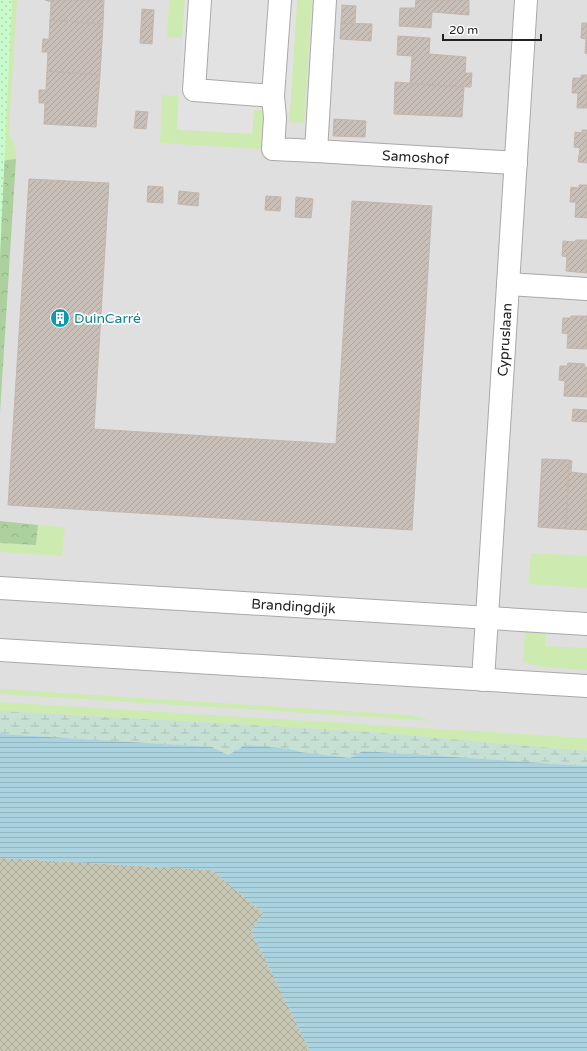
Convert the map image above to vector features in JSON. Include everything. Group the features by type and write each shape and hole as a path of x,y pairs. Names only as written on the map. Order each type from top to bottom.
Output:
{"street":[{"path":"200,0 194,90 274,96"},
{"name":"Samoshof","path":"280,0 274,96 275,118 273,149 516,163"},
{"path":"316,151 325,0"},
{"name":"Cypruslaan","path":"483,680 526,0"},
{"path":"508,284 587,289"},
{"name":"Brandingdijk","path":"0,588 587,624"},
{"path":"0,650 587,686"}],"shaded area":[{"path":"0,0 587,0 587,1051 0,1051"},
{"path":"185,0 297,0 290,112 254,110 252,134 177,129"},
{"path":"0,858 212,870 263,913 251,931 310,1051 0,1051"}],"green space":[{"path":"0,0 17,0 9,133 16,148 16,159 0,161"},
{"path":"0,0 12,0 0,257"},
{"path":"169,0 185,0 182,38 167,37"},
{"path":"297,0 312,0 304,123 289,122"},
{"path":"162,95 179,96 177,130 252,134 254,110 264,110 262,149 160,143"},
{"path":"16,159 0,413 0,161"},
{"path":"0,521 38,525 36,545 0,543"},
{"path":"38,525 65,527 62,556 0,552 0,543 36,545"},
{"path":"531,553 587,556 587,588 528,584"},
{"path":"525,631 545,632 546,646 587,648 587,670 542,667 523,662"},
{"path":"0,689 411,715 433,721 0,694"},
{"path":"0,702 587,738 587,751 359,731 0,711"},
{"path":"0,711 359,731 587,751 587,766 363,751 350,758 300,752 290,749 246,746 228,755 212,747 0,734"}],"water":[{"path":"0,734 212,747 228,755 246,745 290,749 300,752 350,758 363,751 587,766 587,1051 310,1051 251,931 263,913 212,870 0,858"}],"building":[{"path":"45,0 104,0 103,24 50,20 51,2"},
{"path":"416,0 469,0 469,15 432,12 431,28 399,26 400,8 415,8"},
{"path":"342,5 356,6 355,24 341,23"},
{"path":"142,9 154,10 153,27 141,26"},
{"path":"50,20 103,24 100,75 47,71 48,52 42,52 43,39 49,39"},
{"path":"341,23 372,24 371,41 340,39"},
{"path":"582,23 587,23 587,54 585,53 586,39 581,38"},
{"path":"141,26 153,27 152,44 140,43"},
{"path":"398,36 430,38 429,54 466,57 465,73 472,73 471,87 410,84 412,56 397,55"},
{"path":"47,71 100,75 96,127 44,124 45,103 39,103 39,90 46,90"},
{"path":"581,75 587,75 587,108 577,108 578,93 572,93 573,78 581,78"},
{"path":"395,82 464,87 462,117 394,114"},
{"path":"136,111 148,112 146,129 134,128"},
{"path":"334,119 366,121 365,137 333,136"},
{"path":"582,130 587,130 587,163 578,162 580,148 574,147 575,132 582,133"},
{"name":"DuinCarré","path":"29,179 109,183 94,429 336,444 352,201 432,206 412,530 8,505"},
{"path":"579,185 587,185 587,218 575,217 576,202 570,202 571,187 579,188"},
{"path":"148,186 163,187 163,203 147,202"},
{"path":"179,191 199,193 198,206 178,204"},
{"path":"266,196 281,197 280,211 265,210"},
{"path":"296,197 313,199 311,218 295,217"},
{"path":"576,240 587,240 587,273 566,271 567,257 562,256 563,241 575,242"},
{"path":"571,316 587,316 587,349 567,348 568,334 562,333 563,318 571,318"},
{"path":"568,363 585,364 584,367 587,367 587,397 564,396 565,381 559,380 560,366 567,366"},
{"path":"573,409 587,410 587,422 572,421"},
{"path":"542,459 569,460 566,529 538,527"},
{"path":"569,460 572,461 571,472 587,474 587,530 566,529"}],"place":[{"name":"DuinCarré","path":"60,318"}]}
